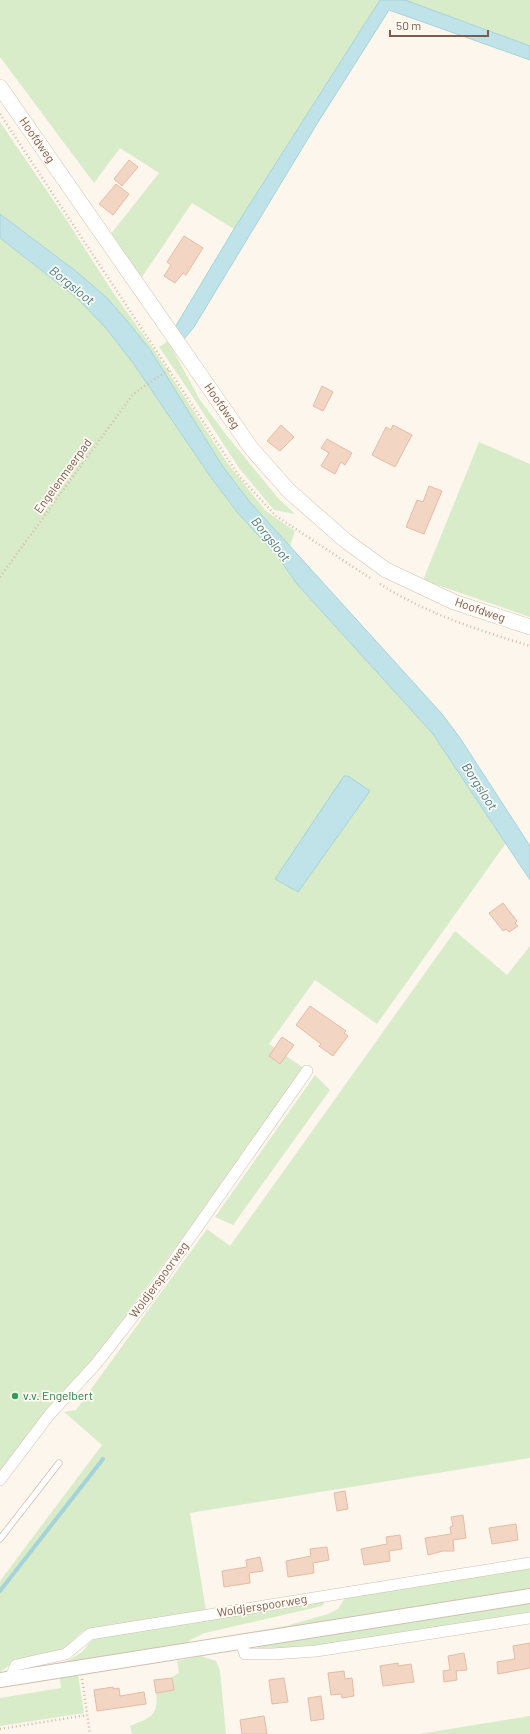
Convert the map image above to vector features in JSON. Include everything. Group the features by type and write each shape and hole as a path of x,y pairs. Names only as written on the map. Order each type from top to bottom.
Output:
{"main road":[{"name":"Hoofdweg","path":"0,87 251,448 289,491 346,541 386,570 454,602 530,627"}],"street":[{"name":"Woldjerspoorweg","path":"0,1480 50,1414 96,1364 149,1296 308,1071"},
{"name":"Woldjerspoorweg","path":"5,1680 16,1665 66,1654 90,1634 530,1563"},
{"name":"Woldjerspoorweg","path":"5,1680 530,1596"},
{"path":"241,1642 245,1654 309,1652 530,1618"}],"lane":[{"path":"0,1539 59,1463"}],"path":[{"name":"Hoofdweg","path":"0,114 170,369"},
{"name":"Engelenmeerpad","path":"0,577 133,394 170,369"},
{"path":"81,1668 90,1734"},
{"path":"0,1729 87,1715"}],"green space":[{"path":"0,0 380,0 234,229 192,203 140,280 110,235 159,173 120,148 94,183 0,57"},
{"path":"405,0 530,0 530,46"},
{"path":"0,122 64,216 112,291 154,350 228,464 265,510 295,531 290,546 250,502 223,467 151,351 128,322 77,272 0,214"},
{"path":"0,238 77,298 105,327 133,363 210,476 237,512 278,557 297,584 433,734 506,843 377,1024 315,980 269,1044 305,1069 101,1350 56,1400 0,1470"},
{"path":"168,341 200,400 278,498 295,514 274,510 239,468 159,347"},
{"path":"479,442 530,464 530,617 423,580"},
{"path":"455,931 507,975 530,946 530,1458 190,1513 206,1611 82,1632 64,1649 17,1660 0,1672 0,1581 102,1445 64,1412 76,1410 207,1229 230,1246"},
{"path":"315,1075 330,1090 233,1225 215,1217"},
{"path":"530,1568 530,1591 206,1643 216,1638 286,1626 328,1614 338,1609 345,1598"},
{"path":"326,1601 322,1606 205,1633 190,1640 184,1646 59,1666 82,1652 91,1641 104,1636"},
{"path":"530,1602 530,1614 314,1647 257,1649 258,1646"},
{"path":"201,1656 216,1661 220,1671 226,1734 132,1734 130,1726 143,1721 152,1715 156,1706 156,1692 174,1690 172,1677 179,1673 177,1661"},
{"path":"78,1675 84,1713 0,1726 0,1698 61,1688 60,1678"},
{"path":"530,1716 530,1734 419,1734"}],"water":[{"path":"380,0 405,0 530,46 530,60 389,10 315,127 194,327 184,339 174,329 234,229"},
{"name":"Borgsloot","path":"0,214 77,272 107,298 151,351 223,467 250,502 442,714 460,738 530,846 530,880 433,734 297,584 278,557 237,512 210,476 133,363 105,327 77,298 0,238"},
{"path":"344,776 348,776 370,791 298,892 275,879"}],"building":[{"path":"129,160 138,167 122,186 114,179"},
{"path":"116,184 129,194 113,215 99,204"},
{"path":"184,236 203,248 186,275 183,273 175,283 164,276 171,265 167,262"},
{"path":"322,386 333,392 323,411 313,406"},
{"path":"281,425 294,437 280,451 267,441"},
{"path":"393,425 412,435 395,467 372,455 386,427 391,430"},
{"path":"327,439 352,453 345,465 341,462 335,474 321,466 329,453 321,448"},
{"path":"429,486 442,491 424,534 406,527 417,500 423,502"},
{"path":"503,903 517,921 515,923 518,926 509,932 506,929 503,931 489,913"},
{"path":"310,1006 346,1031 344,1033 348,1036 333,1056 319,1046 321,1044 296,1025"},
{"path":"282,1037 294,1045 280,1064 269,1056"},
{"path":"345,1491 348,1509 337,1511 334,1493"},
{"path":"463,1515 466,1538 453,1540 454,1551 443,1551 428,1555 425,1538 451,1534 450,1527 453,1526 451,1517"},
{"path":"516,1524 518,1540 492,1544 489,1528"},
{"path":"400,1535 402,1549 389,1551 390,1561 364,1565 361,1549 387,1544 386,1537"},
{"path":"327,1547 329,1560 313,1563 314,1573 288,1577 286,1561 311,1556 310,1549"},
{"path":"260,1557 263,1571 249,1573 250,1583 224,1587 222,1571 247,1567 246,1560"},
{"path":"530,1643 530,1668 498,1674 497,1662 515,1659 513,1646"},
{"path":"464,1653 467,1670 456,1671 457,1680 444,1682 443,1671 450,1670 448,1656"},
{"path":"398,1663 398,1666 411,1664 414,1682 383,1686 380,1666"},
{"path":"344,1671 345,1679 352,1678 354,1696 342,1698 341,1694 331,1695 328,1673"},
{"path":"172,1678 174,1690 156,1693 154,1680"},
{"path":"284,1678 288,1702 272,1704 269,1680"},
{"path":"113,1687 113,1689 119,1688 120,1696 144,1692 146,1704 97,1711 94,1690"},
{"path":"321,1696 324,1719 311,1721 308,1698"},
{"path":"264,1716 267,1734 242,1734 240,1720"}],"waterway":[{"path":"0,1591 103,1459"}],"place":[{"name":"v.v. Engelbert","path":"15,1396"}]}
